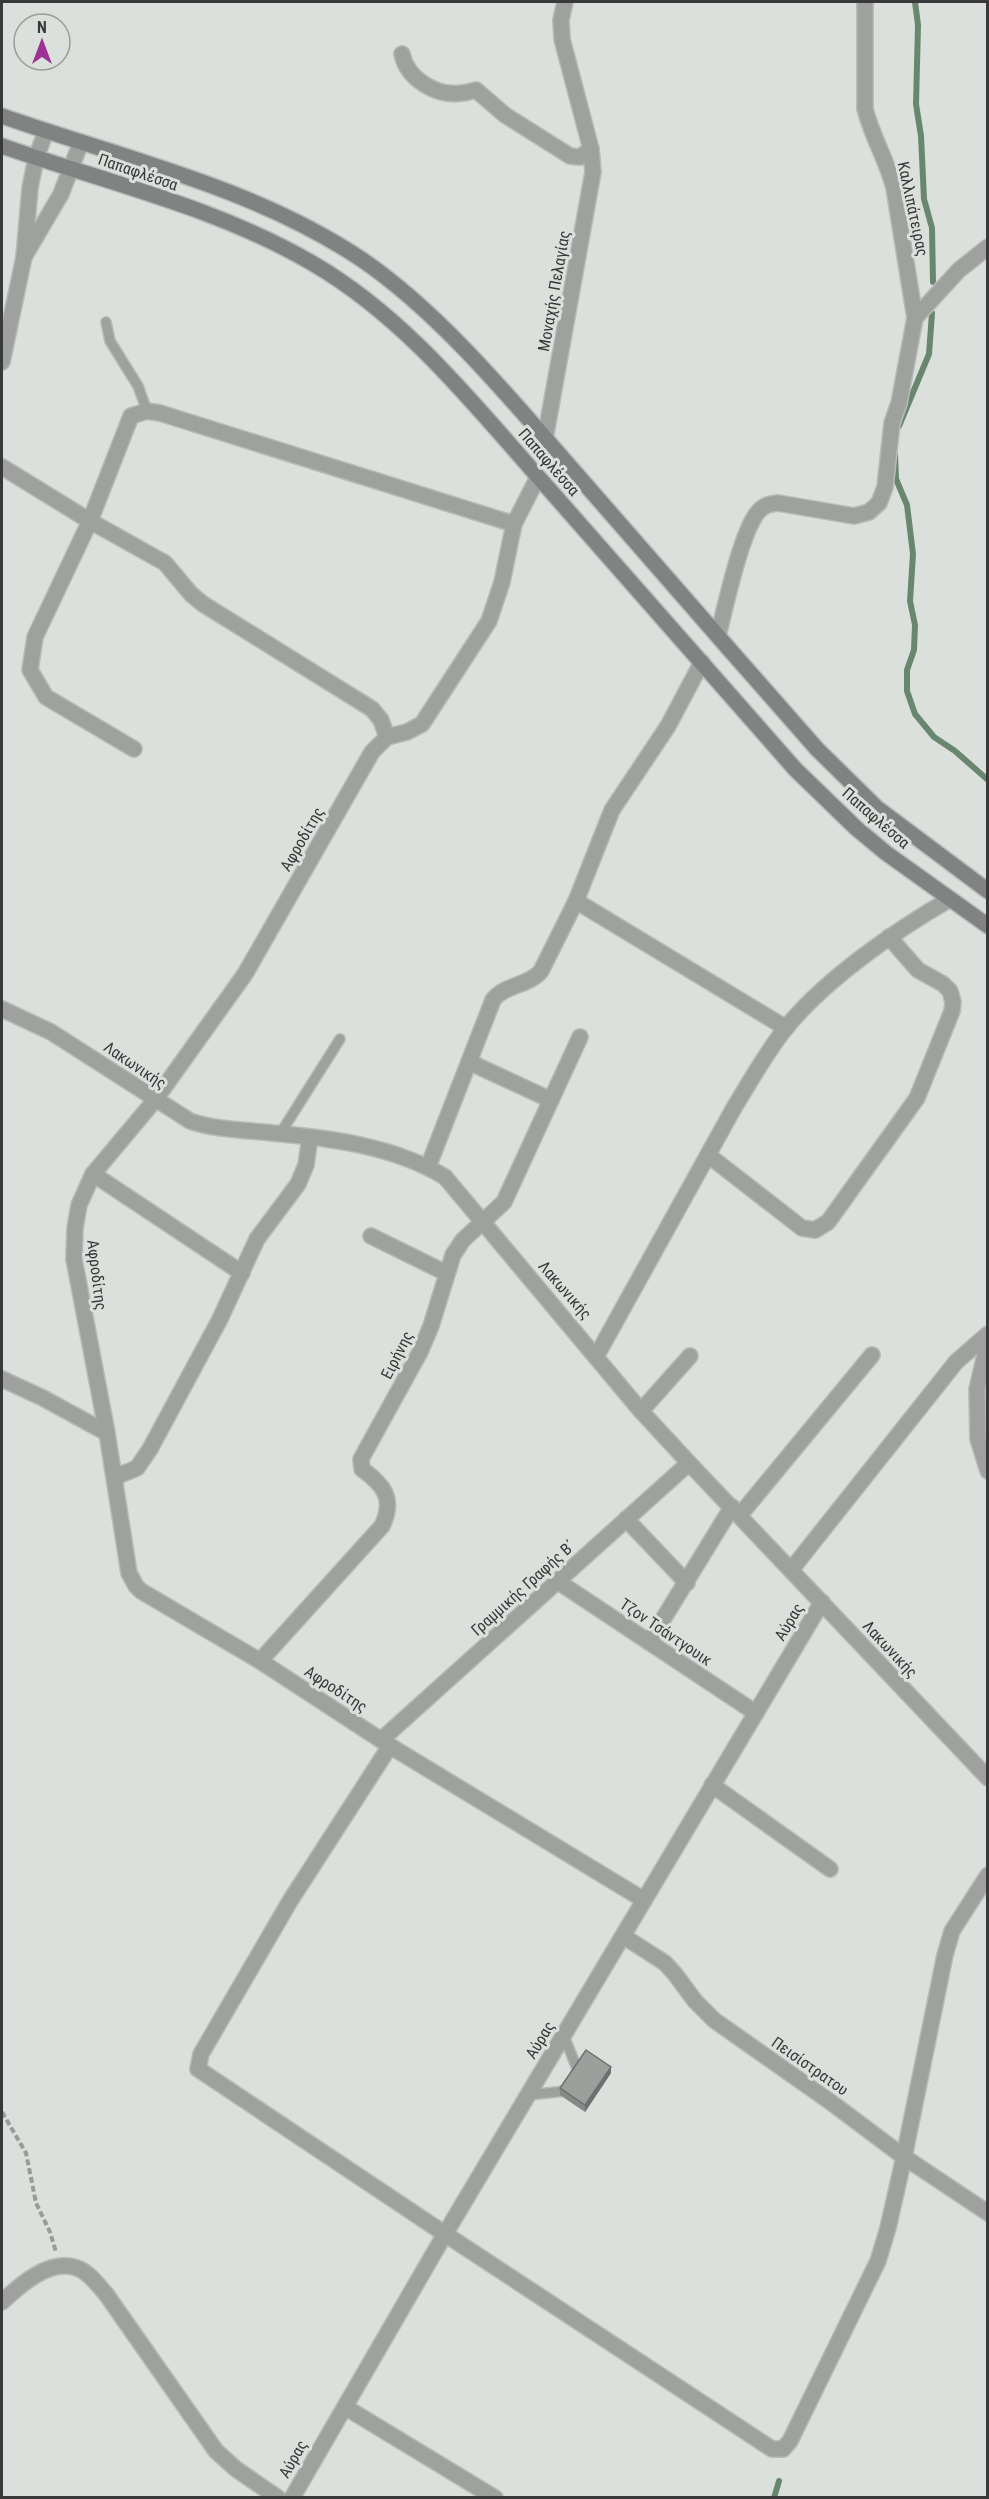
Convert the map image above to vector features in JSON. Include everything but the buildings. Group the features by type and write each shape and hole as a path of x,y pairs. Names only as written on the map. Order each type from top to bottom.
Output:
{"main road":[{"name":"Παπαφλέσσα","path":"2,116 232,194 325,238 362,260 421,309 458,344 545,439 817,749 848,781 905,831 987,891"},
{"name":"Παπαφλέσσα","path":"2,146 72,170 132,187 222,221 311,262 344,282 371,303 446,373 795,769 886,854 987,926"}],"street":[{"name":"Μοναχής Πελαγίας","path":"545,439 593,172 591,149 562,39 561,21 565,2"},
{"name":"Καλλιπάτειρας","path":"865,2 865,109 869,125 889,167 915,318"},
{"path":"402,54 405,67 429,88 461,94 476,90 505,115 570,156 580,157 591,149"},
{"path":"2,362 24,257 26,220 36,158 46,131"},
{"path":"24,257 48,220 72,170 81,142"},
{"path":"718,636 746,535 757,514 767,504 778,503 854,516 868,512 879,503 885,488 892,423 899,403 915,318 959,270 987,247"},
{"path":"134,749 46,697 30,670 35,637 90,521 128,420 135,414 147,411 165,414 514,524"},
{"path":"2,467 90,521 165,563 191,594 203,604 372,709 381,720 387,737 407,732 422,724 489,621 502,582 514,524 538,477"},
{"path":"428,1167 493,999 503,991 539,974 576,901 612,810 668,726 702,662"},
{"name":"Αφροδίτης","path":"387,737 372,752 360,771 245,974 155,1100 93,1174 84,1193 76,1219 74,1259 115,1477 127,1562 135,1586 260,1661 386,1743 644,1900"},
{"path":"597,1355 756,1071 786,1028 834,982 889,937 950,899"},
{"path":"576,901 786,1028"},
{"path":"708,1155 802,1228 815,1230 828,1222 917,1098 952,1011 953,1002 950,991 943,984 918,970 889,937"},
{"name":"Λακωνικής","path":"2,1009 51,1032 181,1117 198,1124 310,1137 383,1151 428,1167 450,1181 597,1355 641,1411 987,1778"},
{"name":"Ειρήνης","path":"260,1661 377,1534 384,1521 387,1509 385,1490 362,1469 360,1463 420,1352 435,1317 446,1273 463,1240 497,1211 507,1197 580,1037"},
{"path":"469,1062 550,1100"},
{"path":"115,1477 137,1468 143,1460 206,1347 257,1239 298,1184 306,1165 310,1137"},
{"path":"93,1174 242,1273"},
{"path":"371,1236 446,1273"},
{"path":"791,1570 956,1362 987,1334"},
{"path":"987,1342 976,1389 978,1439 987,1471"},
{"path":"649,1642 736,1511 872,1355"},
{"path":"641,1411 690,1356"},
{"path":"2,1379 43,1398 107,1433"},
{"name":"Γραμμικής Γραφής Β΄","path":"445,2234 205,2075 198,2066 201,2054 386,1743 557,1581 689,1463"},
{"path":"626,1519 687,1583"},
{"name":"Τζον Τσάντγουικ","path":"557,1581 756,1713"},
{"name":"Αύρας","path":"292,2498 445,2234 822,1602"},
{"path":"712,1785 830,1869"},
{"path":"445,2234 757,2441 772,2449 783,2449 790,2441 878,2261 904,2157 947,1947 956,1924 987,1875"},
{"name":"Πεισίστρατου","path":"623,1936 670,1968 695,2001 714,2020 904,2157 987,2213"},
{"path":"2,2302 22,2283 60,2267 77,2268 100,2286 216,2451 236,2469 278,2498"},
{"path":"345,2407 495,2498"}],"lane":[{"path":"106,322 110,341 138,386 147,411"},
{"path":"280,1134 340,1039"},
{"path":"528,2095 566,2091 578,2071 564,2036"}],"path":[{"path":"2,2112 26,2153 36,2204 50,2232 60,2267"}],"waterway":[{"path":"915,2 918,25 916,104 921,136 924,199 932,228 933,282"},
{"path":"899,426 929,354 932,313"},
{"path":"895,454 896,479 907,505 913,554 910,601 915,625 914,650 907,670 907,691 915,714 934,737 955,751 988,780"},
{"path":"774,2498 779,2481"}]}
